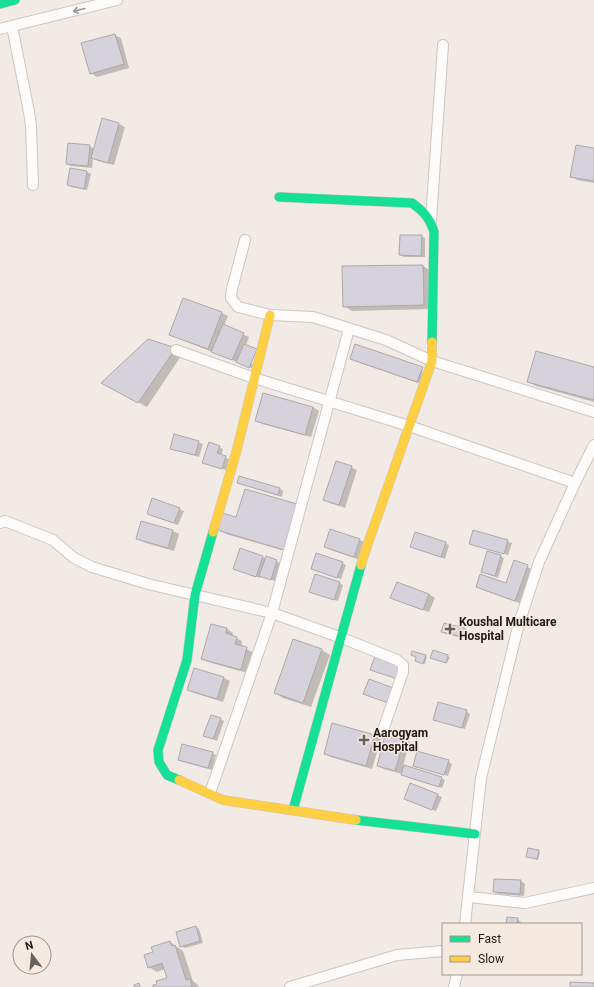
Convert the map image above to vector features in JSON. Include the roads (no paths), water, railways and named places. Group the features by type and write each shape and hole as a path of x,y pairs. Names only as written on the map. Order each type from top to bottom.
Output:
{"main road":[{"path":"0,4 14,0"},
{"path":"279,197 412,203 431,220 434,232 432,361 366,550 293,810"},
{"path":"270,315 236,453 194,595 187,660 158,750 160,762 167,775 223,800 340,818 475,834"}],"street":[{"path":"0,30 117,0"},
{"path":"12,26 30,112 33,185"},
{"path":"431,220 443,45"},
{"path":"244,240 231,298 238,307 270,315 313,317 386,340 432,361 594,412"},
{"path":"210,794 272,613 349,329"},
{"path":"176,350 254,378 409,426 575,484"},
{"path":"465,923 481,778 518,627 539,562 594,445"},
{"path":"2,522 53,540 74,558 92,567 148,584 272,613 342,638 397,660 403,665 404,672 383,730"},
{"path":"469,897 525,903 594,888"},
{"path":"290,987 397,955 442,951"},
{"path":"454,987 457,975"}],"place":[{"name":"Koushal Multicare Hospital","path":"450,629"},
{"name":"Aarogyam Hospital","path":"364,740"}]}
